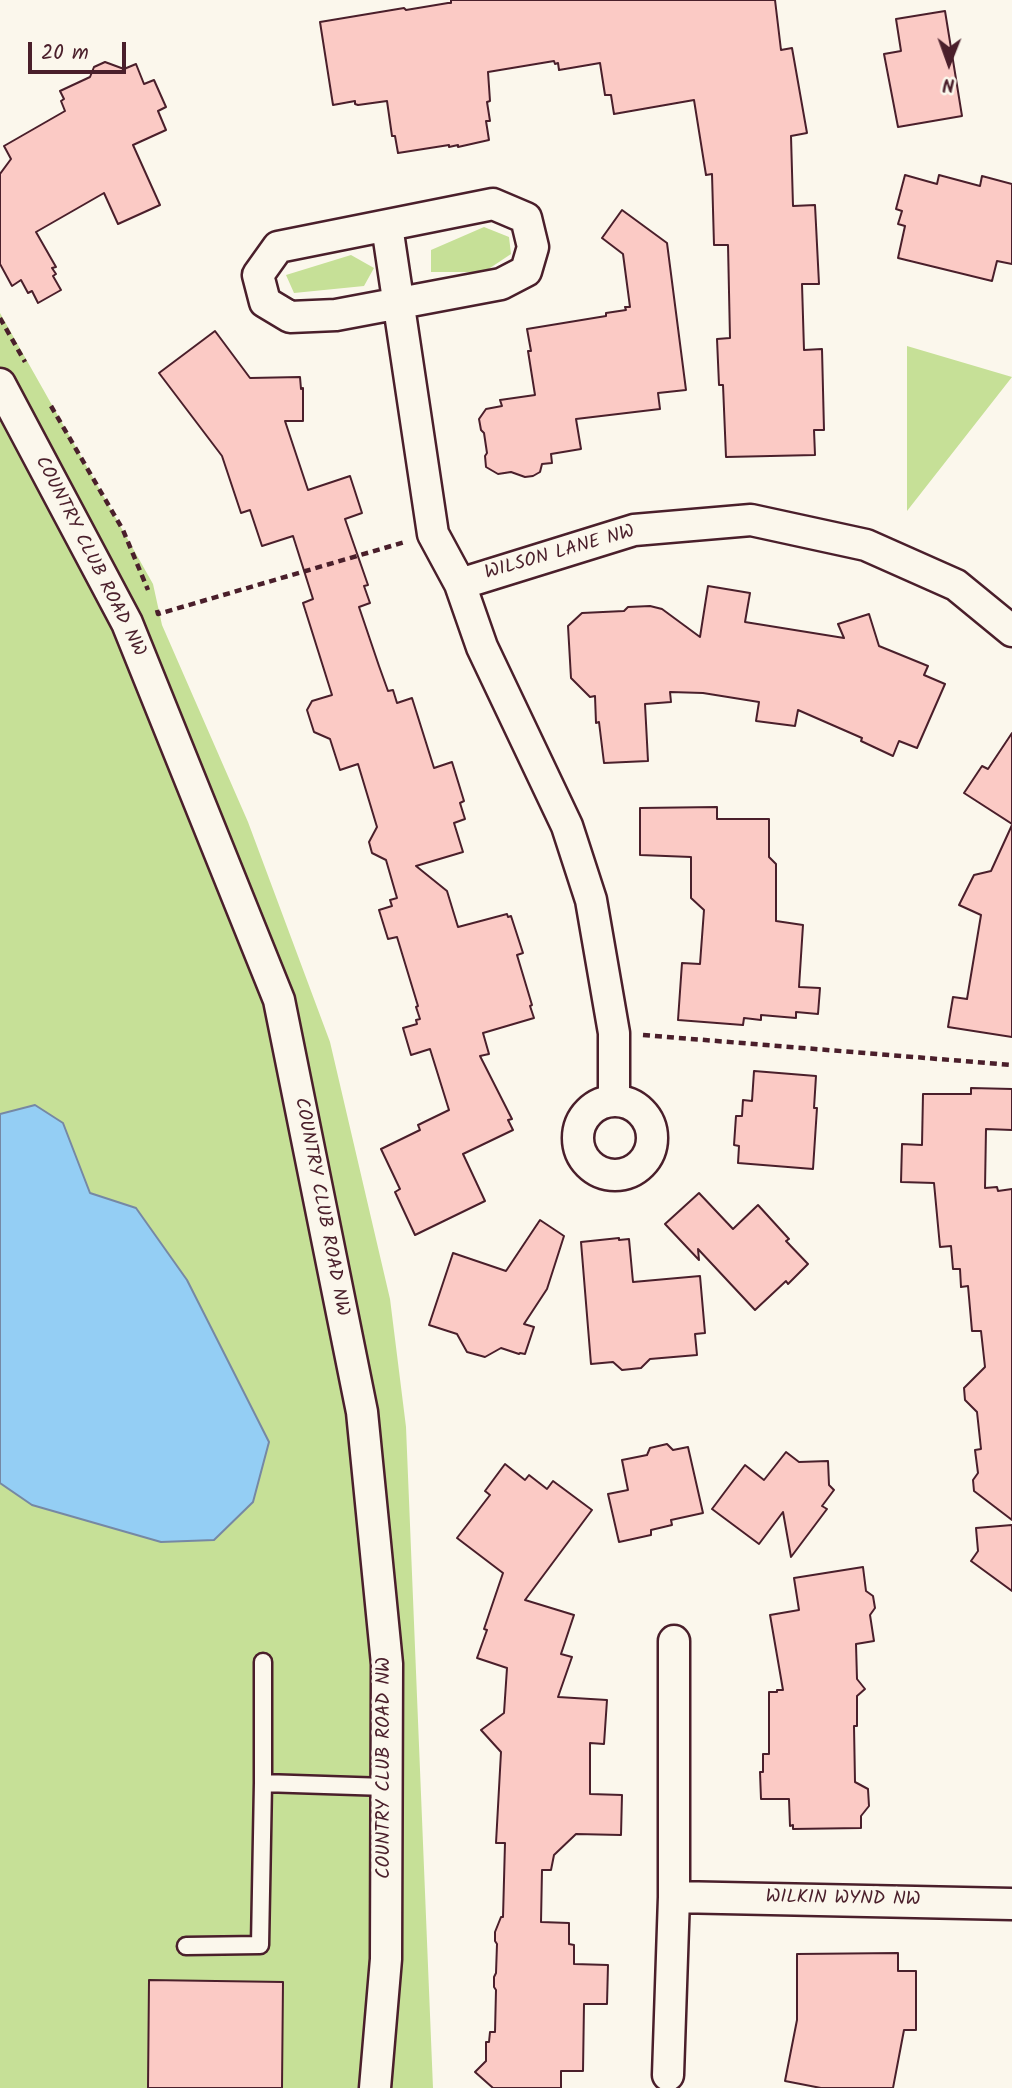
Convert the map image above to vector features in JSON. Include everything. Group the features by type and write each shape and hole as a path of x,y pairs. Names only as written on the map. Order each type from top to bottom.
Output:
{"street":[{"path":"493,204 526,218 533,247 526,271 500,284 336,315 290,317 265,302 258,275 278,247 387,226 493,204"},
{"name":"WILSON LANE NW","path":"387,226 433,534 460,584 482,647 567,826 591,900 614,1033 614,1100"},
{"name":"COUNTRY CLUB ROAD NW","path":"0,384 127,624 279,1000 362,1412 387,1664 386,1959 375,2088"},
{"name":"WILSON LANE NW","path":"460,584 634,530 751,520 866,545 956,585 1012,631"},
{"path":"668,2075 674,1897 674,1640"},
{"name":"WILKIN WYND NW","path":"674,1897 1012,1904"}],"lane":[{"path":"186,1946 260,1945 263,1662"},
{"path":"263,1783 386,1787"}],"path":[{"path":"0,318 27,365"},
{"path":"48,401 122,530 148,590"},
{"path":"153,602 158,614 433,534"},
{"path":"614,1033 1012,1065"}],"green space":[{"path":"484,227 509,237 511,254 484,272 431,272 431,250"},
{"path":"351,255 374,268 364,286 294,293 286,275"},
{"path":"0,313 153,584 162,625 248,822 330,1042 390,1299 406,1427 433,2088 0,2088"},
{"path":"907,346 1012,377 907,511"}],"water":[{"path":"35,1105 63,1123 90,1193 136,1208 187,1280 269,1442 253,1502 214,1540 161,1542 32,1505 0,1483 0,1114"}],"building":[{"path":"451,0 775,0 781,50 792,48 807,133 791,136 793,206 815,205 819,284 802,284 804,350 822,349 824,430 814,430 815,455 726,457 723,385 719,385 717,339 730,338 728,245 714,245 712,174 706,175 694,100 614,114 611,95 605,95 600,63 559,70 558,63 555,64 554,61 488,72 490,101 487,102 490,121 486,121 489,140 458,147 449,145 398,153 395,136 392,136 387,101 358,105 355,101 333,105 320,22 451,3"},
{"path":"945,11 962,116 898,127 884,54 901,51 896,19"},
{"path":"105,62 124,69 136,64 144,84 154,80 166,107 158,111 166,130 133,145 160,205 118,224 104,193 36,232 56,267 52,268 56,274 53,276 61,290 38,303 32,291 28,293 21,280 12,286 0,264 0,174 11,159 4,146 65,111 60,91 90,77 94,67"},
{"path":"905,175 937,184 939,175 980,186 982,176 1012,184 1012,264 997,261 992,281 898,258 905,226 898,224 902,211 896,209"},
{"path":"622,210 667,243 686,390 658,393 660,409 576,419 581,449 551,454 552,463 542,464 540,472 533,476 525,477 511,472 498,474 486,467 487,453 479,419 486,409 502,406 500,400 535,395 527,329 606,316 606,313 630,307 623,254 602,238"},
{"path":"215,331 250,378 300,377 301,389 303,388 303,421 285,421 308,490 350,476 362,513 345,519 368,585 364,586 370,603 359,607 379,666 388,691 393,690 397,703 412,698 434,768 452,762 464,801 460,803 465,819 454,823 463,852 416,866 447,891 458,927 507,914 508,917 511,916 523,953 517,955 534,1018 483,1033 489,1054 480,1056 512,1119 508,1120 513,1130 463,1154 485,1201 415,1235 395,1192 400,1189 381,1149 420,1130 418,1125 449,1110 430,1049 411,1055 403,1028 417,1024 416,1020 420,1019 416,1007 418,1006 397,937 388,939 379,910 392,906 390,900 397,898 386,860 372,853 369,842 377,827 358,764 340,770 330,739 314,732 307,710 312,701 332,695 303,603 313,599 293,536 262,546 250,510 241,513 222,456 159,373"},
{"path":"708,586 750,593 745,622 844,638 838,624 869,614 879,646 928,666 924,675 945,684 917,748 899,741 893,756 861,741 862,738 798,710 795,726 756,721 759,702 703,693 670,692 671,702 645,704 648,761 604,763 599,722 596,723 595,696 590,697 571,678 568,626 582,613 624,611 628,607 650,606 662,609 700,637"},
{"path":"1012,733 1012,824 964,793 982,766 988,769"},
{"path":"717,807 717,819 769,819 769,857 776,864 776,921 803,925 799,987 820,988 818,1014 796,1012 796,1018 761,1015 761,1020 744,1018 743,1025 678,1020 682,963 700,964 704,910 691,898 691,857 640,855 640,808"},
{"path":"1012,825 1012,1037 948,1027 953,997 967,999 981,915 959,905 974,875 991,871"},
{"path":"754,1071 816,1076 813,1169 738,1163 739,1146 734,1145 736,1116 742,1116 743,1100 752,1101"},
{"path":"971,1088 1012,1089 1012,1130 986,1129 985,1188 997,1187 998,1191 1012,1189 1012,1520 974,1491 973,1480 978,1473 975,1450 981,1449 977,1412 965,1400 964,1388 985,1367 981,1331 972,1331 968,1286 961,1287 960,1269 953,1269 951,1246 940,1247 934,1183 901,1182 902,1144 922,1145 923,1094 971,1094"},
{"path":"699,1193 733,1229 758,1205 808,1264 755,1310 698,1249 699,1260 665,1224"},
{"path":"540,1220 564,1236 547,1289 524,1324 534,1327 525,1354 501,1348 485,1357 467,1352 457,1334 429,1325 453,1253 506,1271"},
{"path":"629,1239 633,1282 700,1276 705,1333 695,1334 697,1355 650,1359 641,1368 622,1370 613,1362 591,1364 581,1242"},
{"path":"667,1444 673,1450 688,1447 703,1513 671,1520 672,1525 651,1530 651,1535 619,1542 608,1494 628,1490 622,1460 647,1455 650,1448"},
{"path":"786,1452 799,1462 828,1461 829,1485 834,1490 822,1506 827,1509 791,1557 783,1512 759,1544 712,1509 745,1465 764,1480"},
{"path":"505,1464 525,1480 529,1475 547,1489 553,1481 592,1510 525,1600 574,1615 561,1654 572,1657 558,1697 607,1700 604,1744 590,1743 590,1794 622,1795 621,1835 576,1834 554,1855 551,1870 542,1870 541,1922 569,1923 569,1944 574,1945 574,1964 608,1965 607,2004 584,2004 583,2071 561,2071 561,2088 493,2088 475,2072 486,2061 486,2042 489,2042 490,2032 495,2032 495,1932 503,1917 505,1843 496,1843 501,1752 481,1730 504,1713 507,1668 477,1658 503,1573 457,1538 490,1495 485,1491"},
{"path":"1012,1525 1012,1591 971,1561 978,1551 976,1528"},
{"path":"863,1567 866,1591 873,1596 875,1608 870,1615 874,1641 856,1644 857,1679 865,1689 857,1696 857,1726 854,1726 855,1782 868,1789 869,1806 861,1816 861,1828 793,1829 793,1825 790,1826 789,1799 761,1799 760,1772 763,1772 763,1754 769,1754 769,1692 783,1690 770,1615 799,1610 794,1578"},
{"path":"898,1953 898,1971 916,1971 916,2030 904,2030 893,2088 821,2088 785,2081 797,2020 797,1954"},
{"path":"149,1980 283,1982 282,2088 148,2088"}]}
